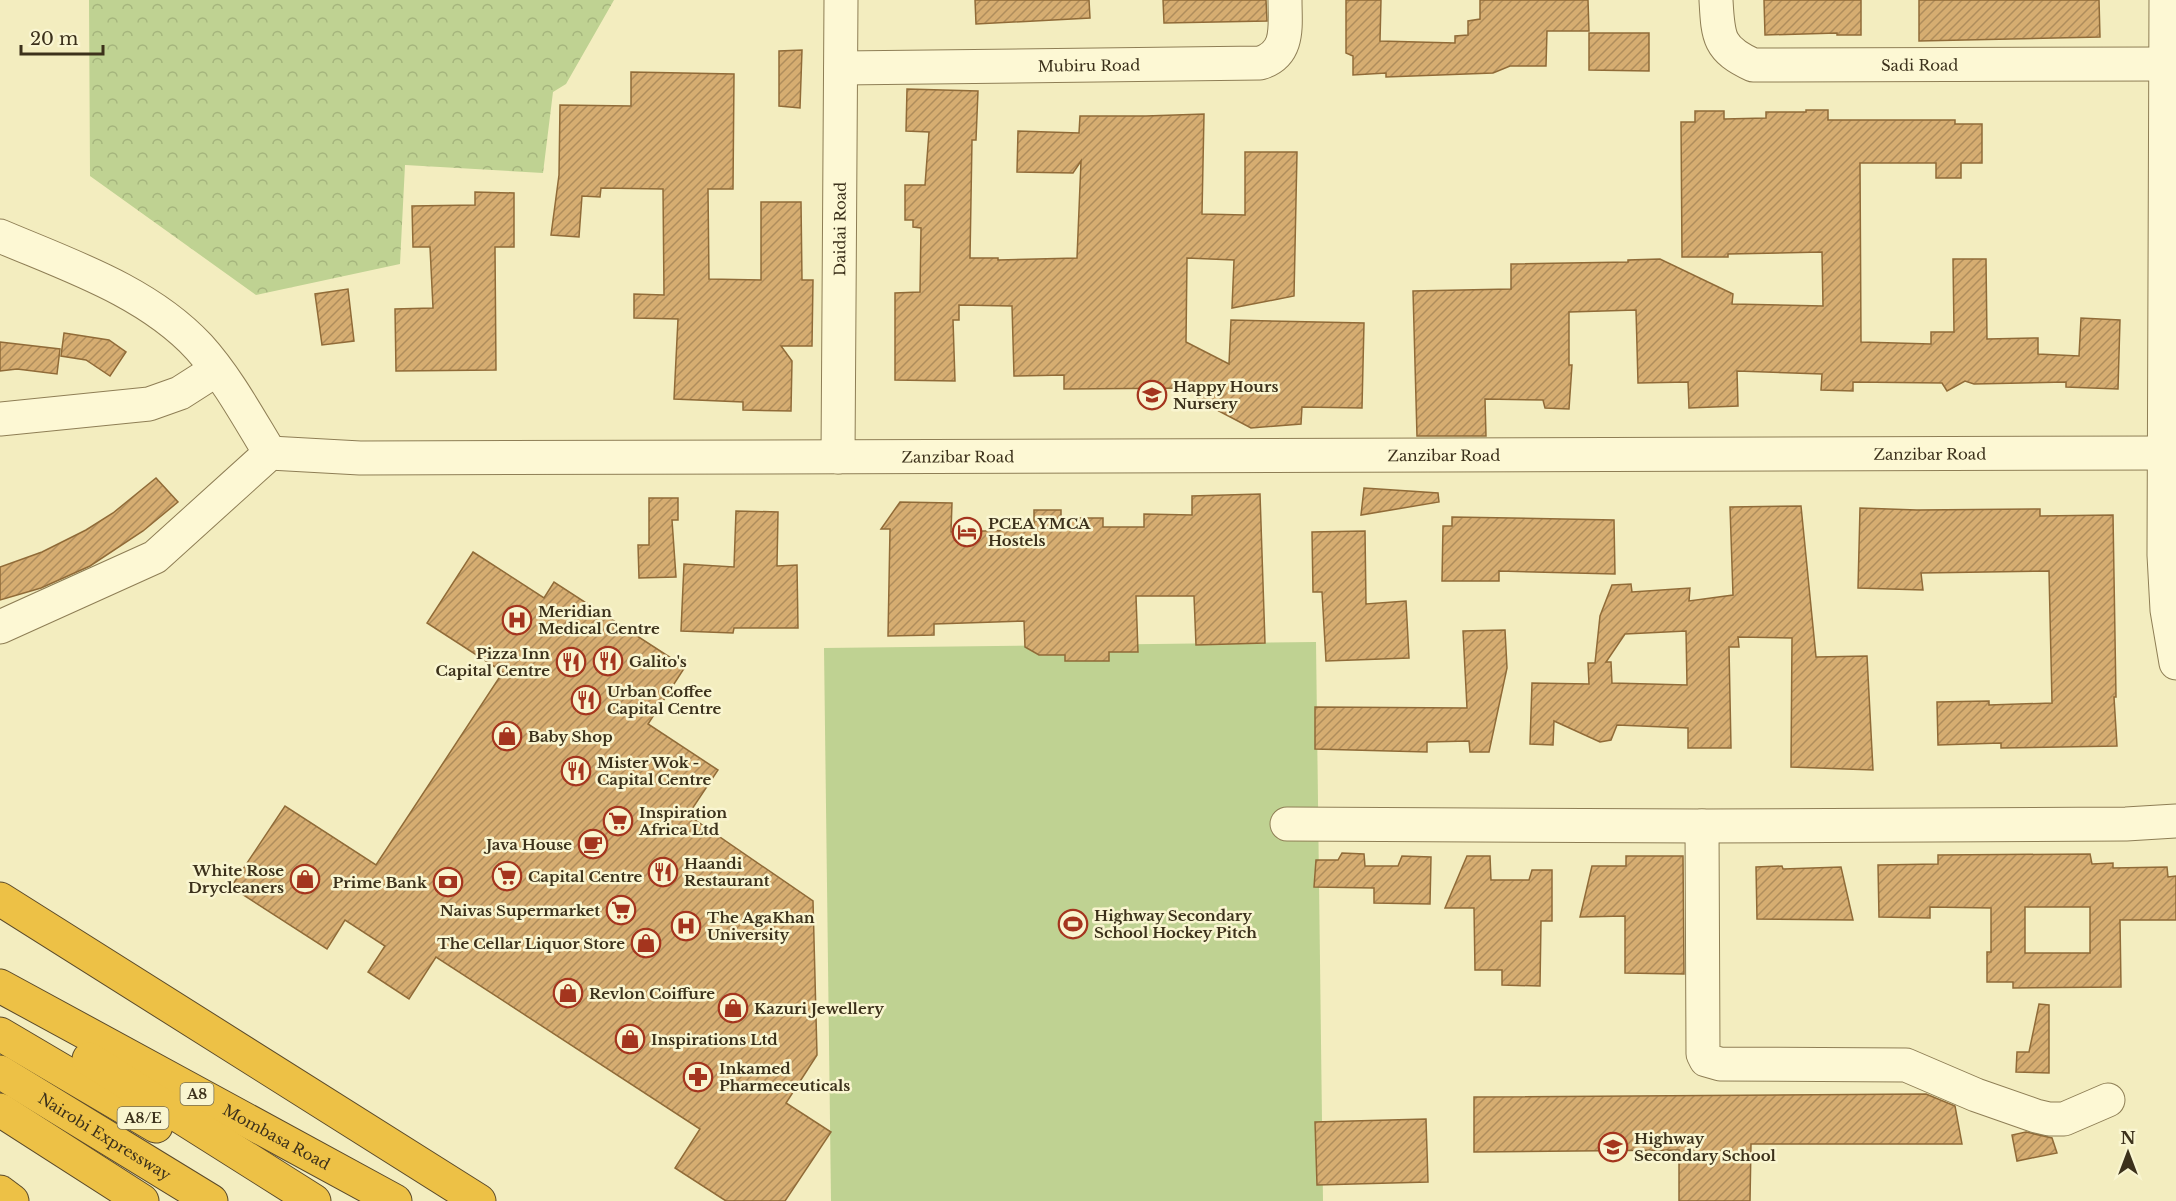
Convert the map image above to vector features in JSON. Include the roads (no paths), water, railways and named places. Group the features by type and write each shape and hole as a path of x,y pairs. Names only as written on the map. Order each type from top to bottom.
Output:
{"highway":[{"path":"0,899 479,1201"},
{"name":"Mombasa Road","path":"0,986 395,1201"},
{"path":"0,995 47,1032 314,1201"},
{"name":"A8/E","path":"0,1034 285,1201"},
{"name":"Nairobi Expressway","path":"0,1072 211,1201"},
{"path":"0,1110 142,1201"}],"street":[{"name":"Daidai Road","path":"838,457 841,0"},
{"name":"Mubiru Road","path":"841,68 1260,63 1272,60 1282,45 1285,0"},
{"name":"Sadi Road","path":"1716,0 1718,28 1725,48 1754,65 2166,64"},
{"path":"2166,0 2171,229 2164,555 2167,610 2176,663"},
{"path":"0,627 155,557 270,453 231,390 198,346 163,316 127,294 68,265 3,241"},
{"path":"0,419 149,404 180,393 216,370"},
{"name":"Zanzibar Road","path":"270,453 360,458 2166,453"},
{"path":"1287,824 1702,826 2126,824 2176,821"},
{"path":"1702,826 1703,1054 1706,1060 1720,1064 1906,1065 1976,1095 2049,1119 2064,1119 2108,1100"}],"place":[{"name":"Happy Hours Nursery","path":"1152,395"},
{"name":"PCEA YMCA Hostels","path":"967,532"},
{"name":"Meridian Medical Centre","path":"517,620"},
{"name":"Galito's","path":"608,661"},
{"name":"Pizza Inn Capital Centre","path":"571,662"},
{"name":"Urban Coffee Capital Centre","path":"586,700"},
{"name":"Baby Shop","path":"507,736"},
{"name":"Mister Wok - Capital Centre","path":"576,771"},
{"name":"Inspiration Africa Ltd","path":"618,821"},
{"name":"Java House","path":"593,844"},
{"name":"Haandi Restaurant","path":"663,872"},
{"name":"Capital Centre","path":"507,876"},
{"name":"White Rose Drycleaners","path":"305,879"},
{"name":"Prime Bank","path":"448,882"},
{"name":"Naivas Supermarket","path":"621,910"},
{"name":"Highway Secondary School Hockey Pitch","path":"1073,924"},
{"name":"The AgaKhan University","path":"686,926"},
{"name":"The Cellar Liquor Store","path":"646,943"},
{"name":"Revlon Coiffure","path":"568,993"},
{"name":"Kazuri Jewellery","path":"733,1008"},
{"name":"Inspirations Ltd","path":"630,1039"},
{"name":"Inkamed Pharmeceuticals","path":"698,1077"},
{"name":"Highway Secondary School","path":"1613,1147"}]}
